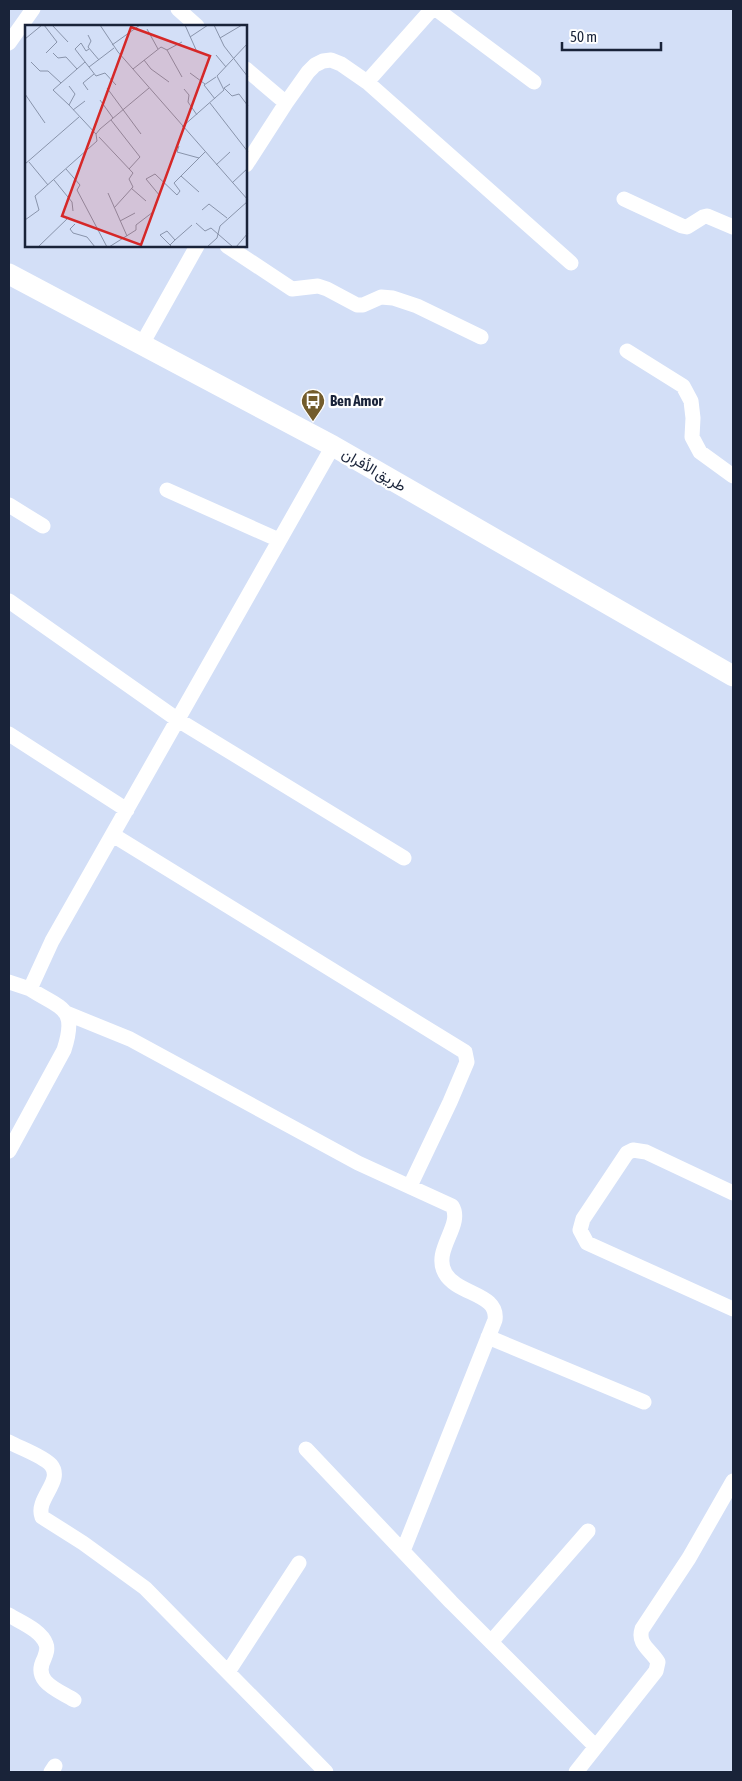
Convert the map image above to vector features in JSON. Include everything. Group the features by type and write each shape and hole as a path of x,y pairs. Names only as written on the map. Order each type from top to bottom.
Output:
{"main road":[{"name":"طريق الأفران","path":"9,274 333,446 733,676"}],"street":[{"path":"9,44 33,9"},
{"path":"178,9 196,25"},
{"path":"367,82 434,9 534,82"},
{"path":"248,162 308,72 315,65 331,60 341,64 367,82 571,262"},
{"path":"248,71 286,103"},
{"path":"624,199 682,226 687,227 707,216 733,227"},
{"path":"142,344 196,248"},
{"path":"230,248 292,289 318,286 357,305 363,306 381,297 393,298 417,306 481,337"},
{"path":"627,352 682,386 692,401 692,437 700,452 733,476"},
{"path":"30,989 52,941 333,446"},
{"path":"167,490 279,540"},
{"path":"9,505 43,526"},
{"path":"9,601 178,720 404,858"},
{"path":"9,734 127,810"},
{"path":"112,835 465,1052 466,1062 450,1102 410,1186"},
{"path":"9,982 30,989 66,1013 130,1039 358,1163 447,1202 455,1210 454,1221 442,1255 442,1267 446,1276 459,1288 489,1302 494,1308 495,1320 403,1551"},
{"path":"9,1151 64,1050 70,1033 70,1024 66,1013"},
{"path":"733,1193 646,1152 633,1150 627,1153 612,1174 584,1219 580,1230 587,1243 733,1309"},
{"path":"488,1337 644,1402"},
{"path":"9,1442 47,1462 52,1467 54,1474 53,1482 40,1509 42,1517 83,1543 145,1588 326,1772"},
{"path":"306,1449 491,1642 596,1747"},
{"path":"576,1772 656,1671 658,1662 641,1640 642,1628 689,1558 733,1481"},
{"path":"491,1642 588,1531"},
{"path":"228,1672 300,1563"},
{"path":"9,1615 44,1638 47,1645 47,1653 41,1664 40,1673 43,1679 51,1686 74,1700"}],"place":[{"name":"Ben Amor","path":"313,422"}]}
